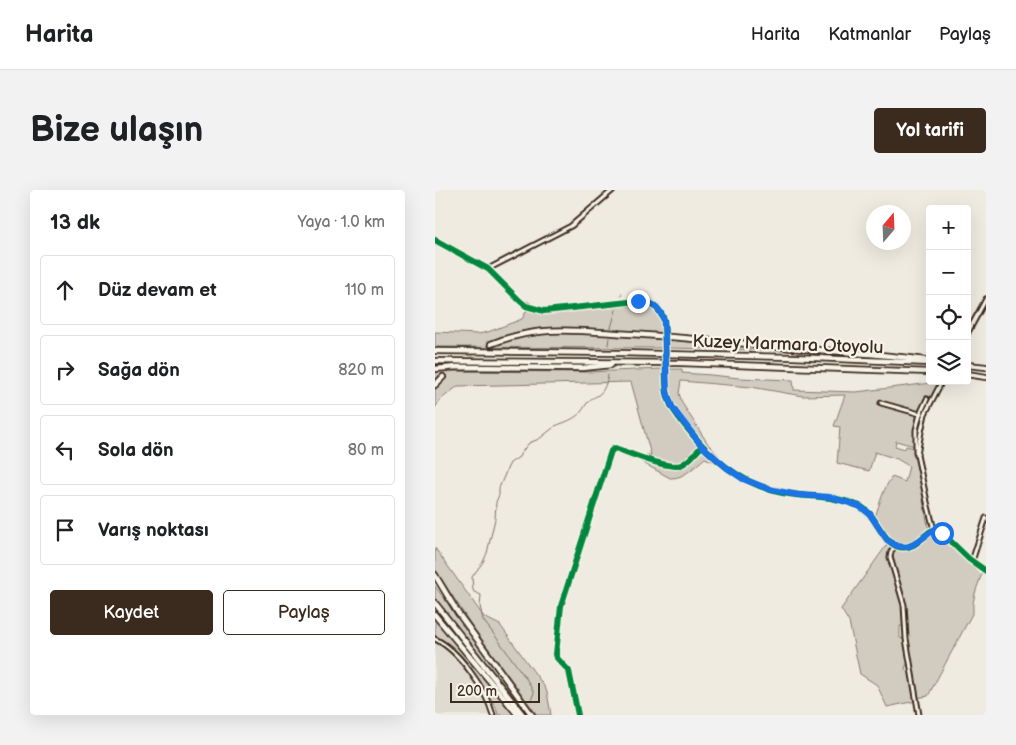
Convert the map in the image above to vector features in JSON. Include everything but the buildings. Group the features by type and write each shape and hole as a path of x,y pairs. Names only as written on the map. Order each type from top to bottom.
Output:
{"highway":[{"path":"491,344 532,332 578,330 888,355 926,360"},
{"name":"Kuzey Marmara Otoyolu","path":"435,351 621,353 926,361"},
{"name":"Kuzey Marmara Otoyolu","path":"435,362 681,363 926,372"},
{"path":"435,369 457,367 583,368 635,363"},
{"path":"971,365 986,367"},
{"path":"971,374 986,376"},
{"path":"435,385 443,377"},
{"path":"435,575 458,613"},
{"path":"435,582 532,715"},
{"path":"435,603 523,715"},
{"path":"435,615 517,715"}],"street":[{"path":"489,269 571,226 613,190"},
{"path":"435,240 489,269 520,301 533,308 544,311 621,303 651,303 657,307 664,320 667,392 672,407 712,456 735,474 759,486 788,494 838,499 859,506 867,511 887,540 895,545 910,546 934,530 940,531 972,561 986,571"},
{"path":"971,327 986,299"},
{"path":"917,455 925,414 940,385"},
{"path":"927,399 916,430 915,445 934,530"},
{"path":"881,403 921,414"},
{"path":"578,715 569,671 557,658 556,654 561,606 611,451 615,448 664,465 675,466 686,462 702,446"},
{"path":"972,561 986,518"},
{"path":"895,545 890,557 904,605 906,639 919,715"},
{"path":"435,639 449,648 473,674 484,693 493,715"}],"shaded area":[{"path":"639,304 651,306 658,312 662,334 557,327 516,332 489,342 493,346 536,334 567,332 805,351 668,348 435,347 435,332 478,334 488,332 522,319 528,308 552,313"},
{"path":"662,369 668,404 697,445 679,463 670,463 646,455 651,455 631,382 458,386 440,400 435,408 435,390 446,378 439,375 435,380 435,373 444,371 586,372"},
{"path":"668,369 682,369 682,373 793,380 794,390 856,392 926,384 938,385 930,399 926,398 921,410 915,427 914,446 896,441 895,446 905,449 906,446 914,448 925,496 923,501 929,531 910,543 897,544 887,535 875,517 882,496 892,477 905,482 909,466 897,459 875,452 869,471 837,463 840,427 834,426 845,395 803,396 751,387 681,381 679,393 682,403 708,444 731,469 698,438 674,406 669,395"},
{"path":"702,451 726,470 705,458 685,474 670,478 636,459 662,468 675,469 687,465"},
{"path":"937,533 969,562 983,571 974,596 973,612 928,696 917,698 906,607 893,567 892,555 895,549 915,548"},
{"path":"888,543 892,546 888,555 903,610 903,626 900,626 900,638 905,639 909,665 906,665 905,670 910,670 916,701 887,707 877,685 860,674 849,622 841,609"},
{"path":"435,548 484,617 500,625 544,686 547,692 551,715 537,715 470,623 435,569"},
{"path":"435,586 528,715 435,599"},
{"path":"435,620 514,715 498,715 496,707 484,688 461,657 444,641 435,637"},
{"path":"435,642 449,653 470,676 485,703 488,715 435,715"}],"waterway":[{"path":"611,328 616,310"},
{"path":"608,345 609,338"},
{"path":"555,426 572,419 580,413 592,398 602,392 608,375"},
{"path":"531,700 534,693 527,680 483,620 480,606 481,595 474,592 472,577 487,553 495,519 499,488 510,463 519,457 529,443 539,439 553,428"}],"tunnel":[{"path":"443,377 466,359 491,344"}],"cycle path":[{"path":"435,240 488,269 526,306 544,311 638,301 654,306 664,320 666,388 670,404 696,439 727,468 764,488 788,494 837,499 860,506 869,513 887,538 898,546 913,545 931,531 940,531 969,559 986,571"},
{"path":"578,715 569,671 557,658 556,654 561,606 611,451 615,448 648,460 675,466 687,462 702,446"}],"route":[{"path":"638,301 651,303 657,307 664,320 667,392 672,407 702,446 735,474 759,486 779,492 830,497 855,504 870,514 887,540 897,546 907,547 914,544 934,530 942,533"}]}
